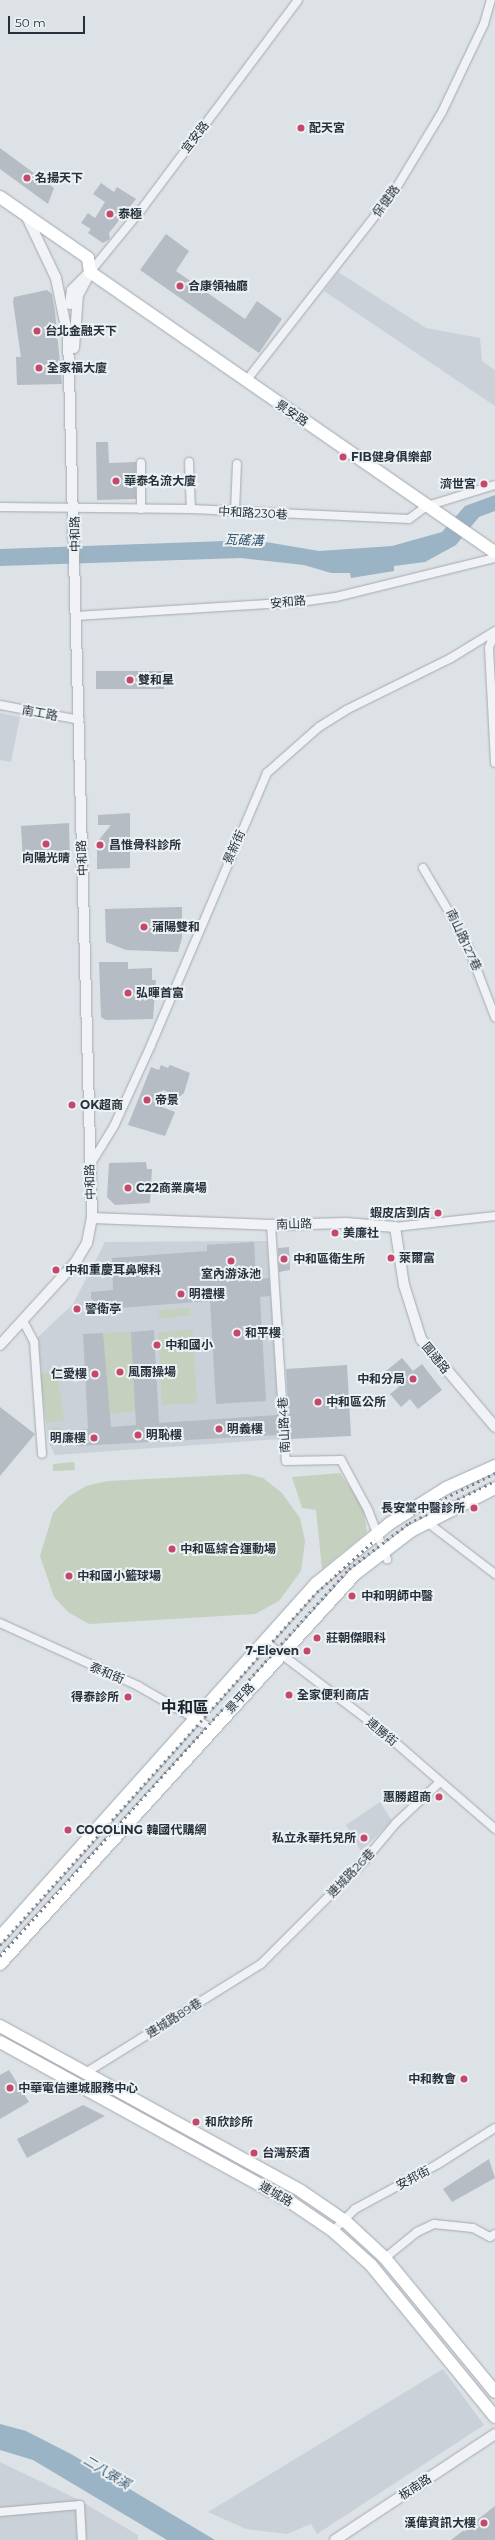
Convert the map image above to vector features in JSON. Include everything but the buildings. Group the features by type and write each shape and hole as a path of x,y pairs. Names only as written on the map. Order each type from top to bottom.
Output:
{"main road":[{"path":"0,197 88,258 90,272"},
{"name":"景安路","path":"90,272 474,540 495,552"},
{"name":"景平路","path":"0,1937 317,1583 376,1533 446,1488 495,1466"},
{"name":"景平路","path":"0,1964 327,1601 427,1522 495,1488"},
{"name":"連城路","path":"0,2026 88,2072 301,2191 345,2221 385,2258 495,2392"},
{"name":"連城路","path":"0,2042 285,2198 333,2231 371,2264 495,2417"}],"street":[{"name":"宜安路","path":"90,272 141,210 298,0"},
{"name":"保健路","path":"246,381 395,190 442,112 484,24 491,0"},
{"name":"中和路","path":"26,214 56,278 68,338"},
{"name":"中和路","path":"0,1346 75,1263 87,1243 92,1218 89,1166 80,720 76,616 76,539 68,338 72,290 90,272"},
{"path":"70,388 75,311 90,272"},
{"path":"189,462 191,509"},
{"path":"141,463 142,509"},
{"path":"235,512 237,464"},
{"name":"中和路230巷","path":"0,507 191,509 409,519 427,506 495,485"},
{"name":"安和路","path":"76,616 307,601 495,558"},
{"path":"495,631 489,648 495,763"},
{"name":"景新街","path":"89,1166 114,1126 151,1045 267,773 319,727 346,710 451,658 495,631"},
{"name":"南工路","path":"0,706 80,720"},
{"name":"南山路127巷","path":"423,868 465,939 492,995 495,1017"},
{"name":"南山路","path":"92,1218 271,1225 346,1223 395,1227 495,1216"},
{"name":"南山路4巷","path":"271,1225 286,1461 341,1460 368,1510 385,1555"},
{"name":"圓通路","path":"395,1227 404,1285 421,1339 495,1427"},
{"path":"24,1321 34,1342 42,1454"},
{"path":"427,1522 495,1574"},
{"name":"泰和街","path":"0,1623 196,1717 211,1728"},
{"name":"連勝街","path":"264,1642 382,1731 495,1830"},
{"name":"連城路26巷","path":"261,1964 365,1860 396,1823 440,1782"},
{"name":"連城路89巷","path":"88,2072 261,1964"},
{"name":"安邦街","path":"333,2231 345,2221 355,2209 438,2164 495,2128"},
{"path":"385,2258 417,2232 434,2224 473,2228 490,2237 495,2234"},
{"name":"板南路","path":"335,2540 495,2434"},
{"path":"0,2512 80,2505 82,2540"}],"shaded area":[{"path":"338,272 426,328 480,338 482,361 495,370 495,406 324,291"},
{"path":"0,713 20,717 11,762 0,760"},
{"name":"中和國小","path":"267,1241 280,1439 55,1455 48,1442 38,1337 73,1304 105,1242"},
{"name":"私立永華托兒所","path":"380,1802 392,1821 361,1851 346,1825"},
{"path":"443,2369 484,2425 317,2534 311,2524 287,2534 246,2529 208,2512"},
{"path":"0,2462 79,2500 138,2535 138,2540 0,2540"}],"green space":[{"path":"190,1308 191,1315 159,1319 158,1310"},
{"path":"193,1329 197,1403 162,1405 158,1333"},
{"name":"風雨操場","path":"131,1332 136,1411 109,1414 103,1333"},
{"path":"57,1371 64,1420 46,1423 40,1374"},
{"path":"54,1427 60,1427 65,1432 63,1441 60,1443 54,1443 49,1438 49,1432"},
{"path":"74,1462 75,1470 53,1471 53,1464"},
{"path":"340,1473 363,1506 367,1532 322,1569 316,1510 302,1508 292,1477"},
{"name":"中和區綜合運動場","path":"247,1474 263,1478 282,1493 300,1518 305,1541 301,1571 279,1601 255,1614 89,1624 68,1612 54,1597 40,1556 53,1513 68,1497 86,1486 108,1481"}],"water":[{"path":"495,495 495,511 479,517 456,545 425,562 394,566 394,571 351,578 350,573 331,573 304,565 241,558 0,566 0,549 254,540 319,551 392,546 442,532 465,506"},
{"path":"0,2424 26,2431 71,2454 215,2540 167,2540 33,2460 0,2450"}],"railway":[{"path":"413,1514 495,1473"},
{"path":"0,1956 349,1569 409,1523 495,1481"},
{"path":"0,1945 317,1592 375,1540"}],"place":[{"name":"配天宮","path":"301,128"},
{"name":"名揚天下","path":"27,178"},
{"name":"泰極","path":"110,214"},
{"name":"合康領袖廳","path":"180,286"},
{"name":"台北金融天下","path":"37,331"},
{"name":"全家福大廈","path":"39,368"},
{"name":"FIB健身俱樂部","path":"343,457"},
{"name":"華泰名流大廈","path":"116,481"},
{"name":"濟世宮","path":"484,484"},
{"name":"雙和星","path":"130,680"},
{"name":"向陽光晴","path":"46,844"},
{"name":"昌惟骨科診所","path":"100,845"},
{"name":"蒲陽雙和","path":"144,927"},
{"name":"弘暉首富","path":"128,993"},
{"name":"帝景","path":"147,1100"},
{"name":"OK超商","path":"72,1105"},
{"name":"C22商業廣場","path":"128,1188"},
{"name":"蝦皮店到店","path":"438,1213"},
{"name":"美廉社","path":"335,1233"},
{"name":"萊爾富","path":"391,1258"},
{"name":"中和區衛生所","path":"284,1259"},
{"name":"室內游泳池","path":"231,1261"},
{"name":"中和重慶耳鼻喉科","path":"56,1270"},
{"name":"明禮樓","path":"181,1294"},
{"name":"警衛亭","path":"77,1309"},
{"name":"和平樓","path":"237,1333"},
{"name":"中和國小","path":"157,1345"},
{"name":"風雨操場","path":"120,1372"},
{"name":"仁愛樓","path":"95,1374"},
{"name":"中和分局","path":"413,1379"},
{"name":"中和區公所","path":"318,1402"},
{"name":"明義樓","path":"219,1429"},
{"name":"明恥樓","path":"138,1435"},
{"name":"明廉樓","path":"94,1438"},
{"name":"長安堂中醫診所","path":"474,1508"},
{"name":"中和區綜合運動場","path":"172,1549"},
{"name":"中和國小籃球場","path":"69,1576"},
{"name":"中和明師中醫","path":"352,1596"},
{"name":"莊朝傑眼科","path":"317,1638"},
{"name":"7-Eleven","path":"307,1651"},
{"name":"全家便利商店","path":"289,1695"},
{"name":"得泰診所","path":"128,1697"},
{"name":"惠勝超商","path":"439,1797"},
{"name":"COCOLING 韓國代購網","path":"68,1830"},
{"name":"私立永華托兒所","path":"364,1838"},
{"name":"中和教會","path":"464,2079"},
{"name":"中華電信連城服務中心","path":"10,2088"},
{"name":"和欣診所","path":"196,2122"},
{"name":"台灣菸酒","path":"254,2153"},
{"name":"漢偉資訊大樓","path":"484,2523"}],"district":[{"name":"中和區","path":"185,1708"}],"water label":[{"name":"瓦磘溝","path":"244,540"},
{"name":"二八張溪","path":"107,2472"}]}
